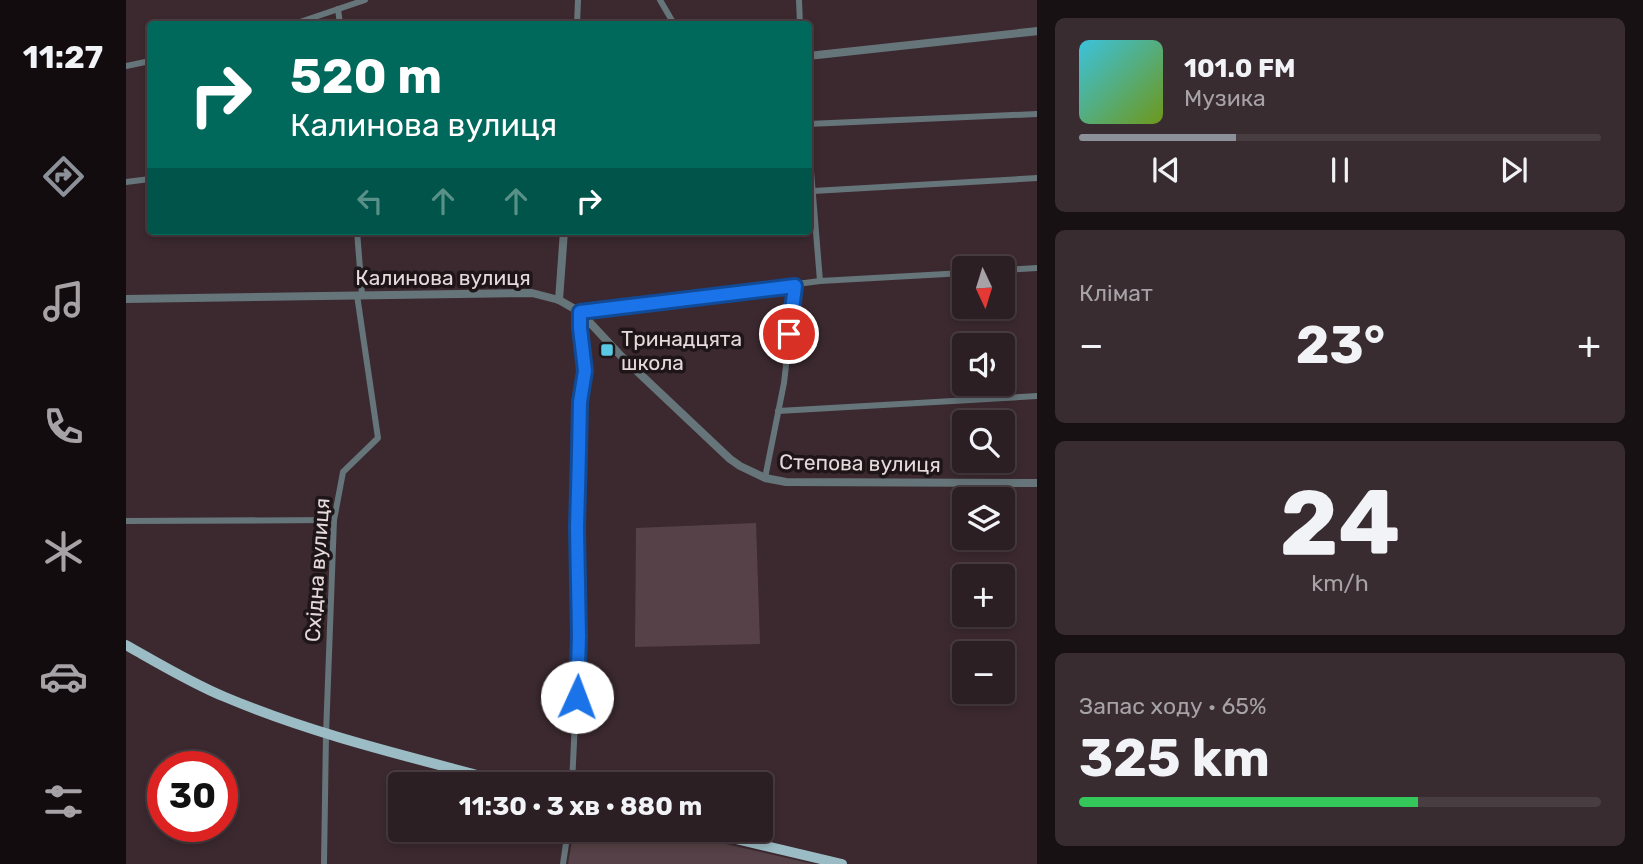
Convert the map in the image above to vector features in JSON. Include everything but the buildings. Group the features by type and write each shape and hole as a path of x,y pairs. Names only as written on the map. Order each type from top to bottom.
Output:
{"main road":[{"path":"126,645 222,696 273,717 467,772"},
{"path":"749,842 842,864"}],"street":[{"path":"303,21 365,0"},
{"path":"577,21 578,0"},
{"path":"660,0 672,21"},
{"path":"799,0 800,21"},
{"path":"338,9 340,21"},
{"path":"812,57 1037,31"},
{"path":"126,65 147,62"},
{"path":"812,124 1037,114"},
{"path":"813,191 1037,178"},
{"path":"126,181 147,179"},
{"path":"812,180 820,281"},
{"name":"Східна вулиця","path":"324,864 334,520 343,472 378,438 359,294 357,235"},
{"path":"559,300 564,235"},
{"path":"1015,269 1037,268"},
{"path":"573,772 579,636 577,528 580,402 585,371 580,312 820,281 952,274"},
{"path":"765,478 784,383 795,286"},
{"name":"Калинова вулиця","path":"126,299 532,293 559,300 580,312"},
{"name":"Степова вулиця","path":"580,312 696,429 740,466 765,478 786,482 1037,483"},
{"path":"778,411 1037,396"},
{"path":"126,521 334,520"},
{"path":"563,864 566,842"}],"shaded area":[{"path":"756,523 760,644 635,647 636,528"},
{"path":"572,842 717,842 813,864 568,864"}],"place":[{"name":"Тринадцята школа","path":"607,350"}],"route":[{"path":"577,697 580,402 585,371 580,312 795,286 789,334"}]}
